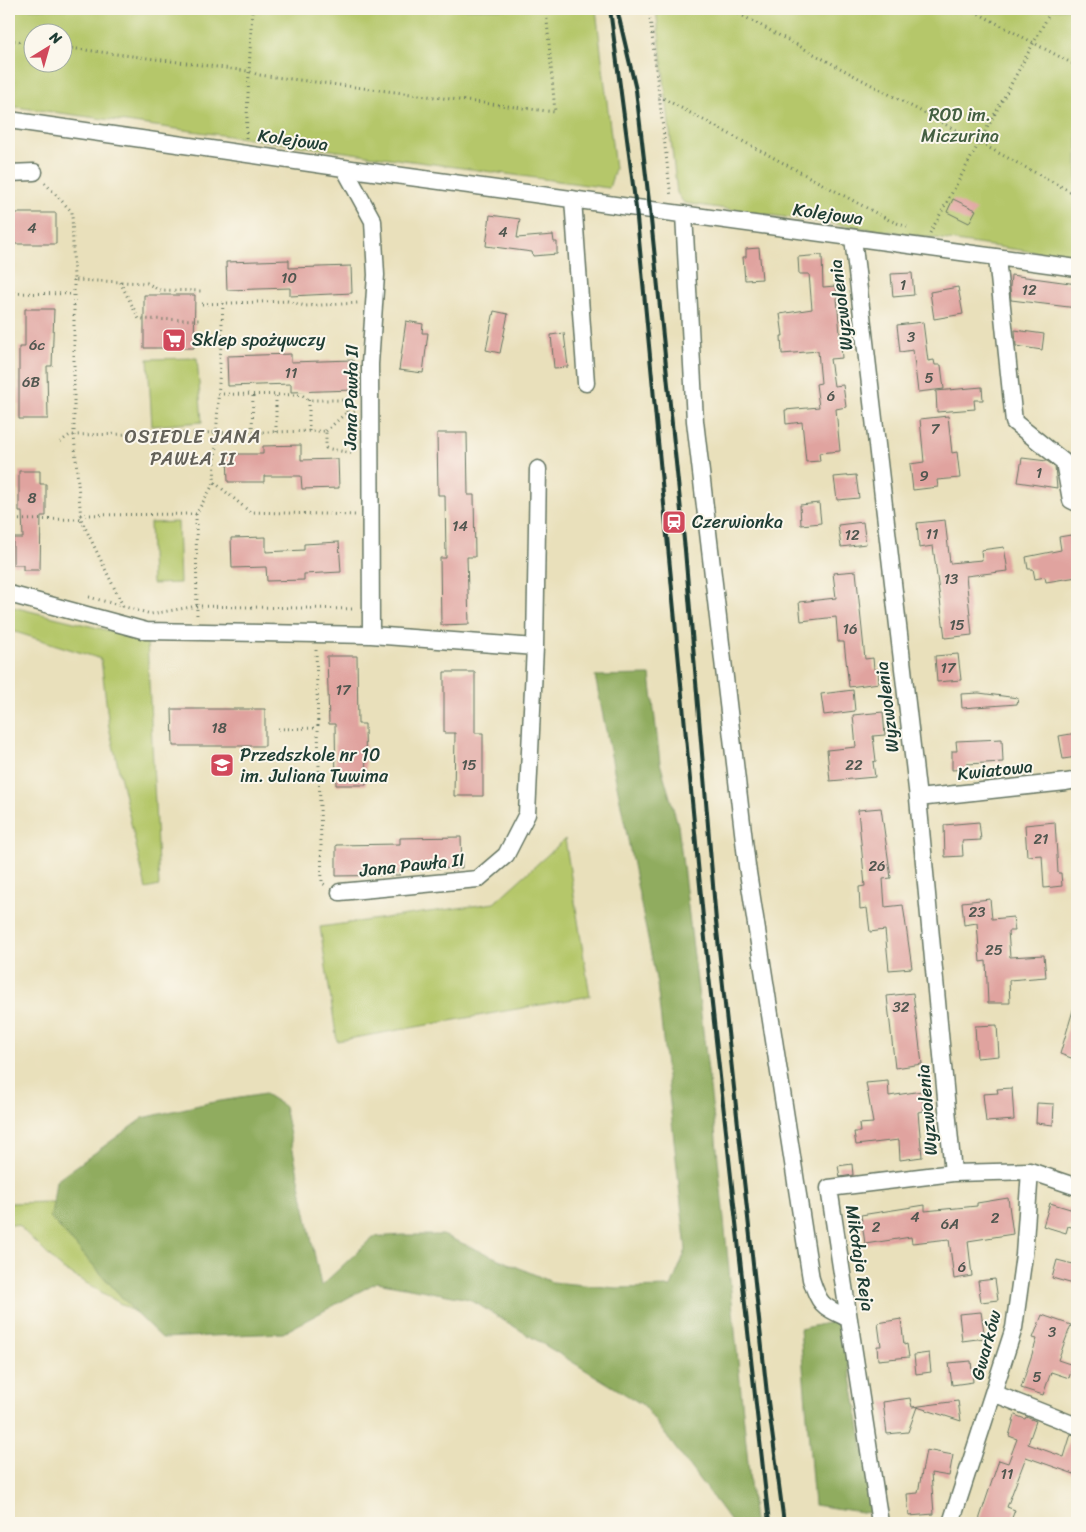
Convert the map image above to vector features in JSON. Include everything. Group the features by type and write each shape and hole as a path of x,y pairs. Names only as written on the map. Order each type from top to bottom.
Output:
{"street":[{"name":"Kolejowa","path":"9,120 344,168 1077,268"},
{"name":"Jana Pawła II","path":"344,168 373,221 376,274 370,364 371,635"},
{"path":"9,173 34,172"},
{"path":"572,199 586,383"},
{"path":"678,214 695,421 748,866 811,1279 820,1303 849,1319"},
{"name":"Wyzwolenia","path":"853,238 918,798 953,1173"},
{"path":"997,258 1014,422 1064,462 1070,500 1077,503"},
{"name":"Jana Pawła II","path":"340,892 478,878 506,855 527,814 535,647 538,469"},
{"path":"9,594 146,631 371,635 535,647"},
{"name":"Kwiatowa","path":"918,798 1077,780"},
{"name":"Mikołaja Reja","path":"880,1523 829,1188 953,1173 1030,1171 1077,1187"},
{"name":"Gwarków","path":"951,1523 1014,1328 1024,1255 1030,1171"},
{"path":"993,1393 1077,1426"}],"path":[{"path":"244,154 252,9"},
{"path":"72,48 248,71 259,75 555,112 546,9"},
{"path":"649,9 659,96 678,214"},
{"path":"730,9 1077,195"},
{"path":"970,9 1077,66"},
{"path":"926,248 932,229 1052,9"},
{"path":"9,40 22,42"},
{"path":"659,96 889,220 910,229"},
{"path":"34,172 72,212 74,435 80,517 134,627"},
{"path":"924,230 932,229"},
{"path":"74,280 147,283 159,290 203,290"},
{"path":"119,282 139,319 201,320"},
{"path":"9,293 74,294"},
{"path":"202,304 287,301 305,306 374,302"},
{"path":"197,632 196,514 214,482 223,303"},
{"path":"218,394 302,395 309,400 347,400 370,406"},
{"path":"252,432 253,395"},
{"path":"276,395 276,432"},
{"path":"309,400 309,431"},
{"path":"347,400 347,412"},
{"path":"60,442 70,434 326,431 347,412 370,406"},
{"path":"326,431 326,448 370,458"},
{"path":"214,482 250,512 370,515"},
{"path":"9,520 196,514"},
{"path":"85,596 151,614 197,606 371,609"},
{"path":"316,634 322,883 340,892"},
{"path":"278,729 318,728"}],"green space":[{"path":"9,9 596,9 615,169 609,188 9,106"},
{"name":"ROD im. Miczurina","path":"656,9 1077,9 1077,258 684,203 677,193"},
{"path":"197,358 202,422 152,426 148,359"},
{"path":"178,522 180,583 152,584 150,523"},
{"path":"9,606 147,640 159,886 146,889 109,727 101,659 9,630"},
{"path":"650,675 660,763 678,825 715,1129 754,1523 732,1523 643,1405 469,1299 377,1282 283,1333 162,1338 136,1313 51,1218 56,1181 143,1118 208,1103 265,1094 284,1106 321,1286 373,1237 443,1235 552,1282 616,1288 671,1287 686,1250 657,984 595,676"},
{"path":"565,839 590,996 337,1041 320,927 494,903"},
{"path":"53,1202 51,1218 136,1313 61,1268 18,1225 9,1224 9,1203"},
{"path":"841,1320 875,1514 814,1505 800,1329"}],"building":[{"path":"953,199 976,210 969,223 947,212"},
{"path":"9,213 56,213 56,244 9,244"},
{"path":"490,215 520,219 517,238 553,235 554,242 557,242 557,254 533,256 532,252 486,246"},
{"path":"759,248 762,279 745,280 743,257 746,257 746,249"},
{"path":"822,255 823,287 836,286 842,358 830,359 834,386 843,385 846,407 836,409 840,451 819,453 820,461 806,462 802,422 786,424 785,410 819,407 816,384 821,383 818,351 782,354 781,336 783,336 780,314 812,309 809,274 799,274 798,257"},
{"path":"289,260 289,268 351,266 352,293 290,296 290,288 227,290 226,262"},
{"path":"912,273 914,295 893,297 891,274"},
{"path":"1011,275 1077,284 1077,308 1011,300"},
{"path":"958,287 963,314 934,319 930,292"},
{"path":"144,295 195,295 194,348 144,348"},
{"path":"25,309 54,309 52,366 47,366 48,419 19,419 19,347 25,347"},
{"path":"494,311 508,314 500,353 486,350"},
{"path":"406,321 423,324 422,333 428,333 423,373 399,370"},
{"path":"923,322 928,361 934,360 935,365 941,365 944,389 918,392 913,350 900,352 897,325"},
{"path":"1015,330 1044,334 1042,350 1016,346"},
{"path":"564,333 568,367 554,368 551,335"},
{"path":"291,354 291,362 353,360 354,390 291,392 291,384 228,386 227,356"},
{"path":"982,387 983,400 974,400 975,409 937,412 936,391"},
{"path":"948,416 952,453 957,452 960,478 937,480 938,487 913,490 910,464 924,462 920,419"},
{"path":"437,433 467,433 468,495 474,495 475,557 467,557 469,624 441,625 440,558 446,558 445,495 438,495"},
{"path":"301,445 301,460 338,459 339,488 302,489 301,476 264,476 264,482 228,482 227,454 263,454 263,446"},
{"path":"1022,458 1047,461 1055,467 1057,488 1018,482"},
{"path":"19,471 40,471 40,484 46,484 46,516 41,516 40,570 23,570 23,565 13,565 13,538 23,538 22,512 19,512"},
{"path":"856,475 859,498 837,500 834,477"},
{"path":"819,503 821,523 801,525 800,505"},
{"path":"945,520 950,563 982,560 981,550 1004,547 1008,571 966,576 972,635 945,638 933,546 919,548 917,523"},
{"path":"863,522 866,544 841,547 838,525"},
{"path":"1077,534 1077,577 1046,582 1045,577 1035,579 1033,569 1028,569 1026,557 1061,550 1059,537"},
{"path":"266,537 266,552 304,550 304,544 339,542 341,572 304,574 304,580 267,581 266,567 232,568 231,538"},
{"path":"856,571 865,659 873,658 874,669 878,669 879,683 849,687 844,642 838,642 836,617 801,621 799,602 836,598 833,573"},
{"path":"958,654 961,680 937,682 935,656"},
{"path":"327,656 357,656 358,724 365,724 366,785 336,785 335,724 329,724"},
{"path":"444,672 475,672 475,733 483,733 483,796 454,796 455,733 444,733"},
{"path":"853,690 855,711 824,715 821,694"},
{"path":"979,693 1018,698 1017,704 962,708 961,694"},
{"path":"172,709 265,709 265,746 173,746"},
{"path":"883,712 885,735 873,736 876,761 873,762 875,777 830,781 827,750 856,747 853,715"},
{"path":"1077,733 1077,757 1063,759 1059,736"},
{"path":"1002,739 1003,762 967,764 967,769 952,770 952,751 957,751 956,741"},
{"path":"881,808 891,878 883,879 885,907 903,905 912,968 889,970 885,930 870,932 867,908 860,909 859,887 865,886 858,810"},
{"path":"979,822 981,840 962,841 963,856 945,857 944,825"},
{"path":"1055,822 1058,873 1061,873 1062,886 1044,888 1042,855 1027,856 1025,825"},
{"path":"461,837 462,868 400,869 400,875 336,876 336,845 400,844 400,838"},
{"path":"990,899 992,919 1013,917 1015,931 1008,931 1010,957 1044,955 1046,977 1009,980 1010,1003 988,1003 986,961 980,962 977,923 964,925 962,902"},
{"path":"913,993 922,1064 895,1068 887,996"},
{"path":"1074,1007 1077,1008 1077,1060 1060,1054"},
{"path":"997,1025 999,1056 977,1058 975,1026"},
{"path":"888,1081 889,1096 922,1091 924,1111 918,1112 922,1157 900,1160 899,1140 856,1145 854,1132 860,1132 859,1124 873,1123 866,1083"},
{"path":"1012,1088 1014,1120 986,1122 983,1094 998,1093 997,1089"},
{"path":"1037,1103 1054,1104 1053,1125 1036,1123"},
{"path":"852,1164 853,1175 840,1177 838,1166"},
{"path":"1008,1198 1013,1234 968,1241 972,1276 954,1279 949,1239 912,1243 911,1237 865,1244 861,1215 925,1205 925,1211 977,1206 977,1203"},
{"path":"1050,1203 1077,1211 1075,1228 1068,1226 1066,1233 1043,1226"},
{"path":"1057,1260 1077,1265 1077,1285 1052,1278"},
{"path":"995,1279 998,1300 981,1302 978,1281"},
{"path":"981,1312 985,1338 962,1341 959,1314"},
{"path":"1042,1315 1071,1325 1058,1360 1073,1365 1069,1378 1051,1372 1043,1395 1021,1388 1037,1339 1033,1338"},
{"path":"901,1319 904,1345 907,1344 909,1357 878,1360 877,1346 881,1346 878,1323"},
{"path":"929,1353 931,1372 916,1374 914,1355"},
{"path":"971,1361 973,1382 952,1385 949,1363"},
{"path":"910,1398 912,1407 958,1401 961,1421 917,1407 908,1432 887,1434 883,1402"},
{"path":"1015,1415 1036,1421 1028,1444 1064,1457 1071,1434 1077,1436 1077,1475 1026,1457 1007,1507 1015,1510 1010,1523 978,1523 999,1460 1008,1463 1017,1439 1009,1436"},
{"path":"926,1450 953,1455 949,1476 931,1473 934,1514 909,1516 907,1494 918,1493"}],"railway":[{"path":"610,9 636,208 706,949 769,1523"},
{"path":"617,9 636,90 650,210 685,550 716,921 767,1394 784,1523"}],"place":[{"name":"Sklep spożywczy","path":"174,340"},
{"name":"Czerwionka","path":"674,522"},
{"name":"Przedszkole nr 10 im. Juliana Tuwima","path":"222,765"}],"district":[{"name":"OSIEDLE JANA PAWŁA II","path":"193,447"}]}
